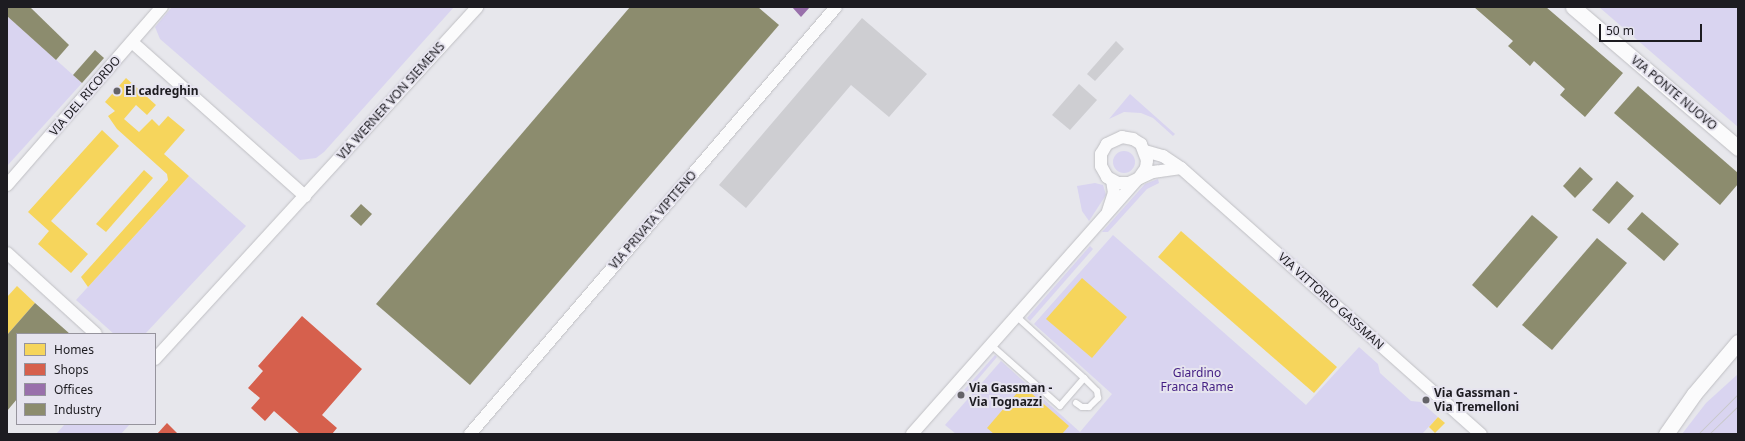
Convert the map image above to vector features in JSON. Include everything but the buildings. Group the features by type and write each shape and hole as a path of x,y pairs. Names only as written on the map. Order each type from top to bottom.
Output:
{"street":[{"name":"VIA DEL RICORDO","path":"7,184 162,7"},
{"name":"VIA WERNER VON SIEMENS","path":"156,358 478,7"},
{"name":"VIA PRIVATA VIPITENO","path":"470,434 836,7"},
{"name":"VIA PONTE NUOVO","path":"1573,7 1738,148"},
{"path":"132,42 305,196"},
{"name":"VIA VITTORIO GASSMAN","path":"1112,181 1104,173 1100,163 1102,152 1107,144 1116,138 1128,137 1138,142 1145,151 1163,156 1181,168 1481,434"},
{"path":"912,434 1138,179 1147,165 1145,151"},
{"path":"1107,214 1113,198 1112,181 1126,184 1162,170 1181,168"},
{"path":"7,253 95,333"},
{"path":"1666,434 1701,385 1738,342"},
{"path":"1701,385 1738,356"}],"lane":[{"path":"1016,316 1097,391 1098,398 1089,407 1082,407 1076,403"},
{"path":"991,344 1060,406 1084,378"}],"green space":[{"path":"172,7 454,7 324,152 316,158 300,160 160,39 155,27"},
{"path":"1599,7 1738,7 1738,127"},
{"path":"7,16 82,83 7,166"},
{"path":"1130,94 1175,134 1173,136 1153,118 1141,113 1124,112 1109,119"},
{"path":"1124,151 1128,152 1134,158 1134,166 1128,172 1124,173 1120,172 1114,166 1113,162 1114,158 1120,152"},
{"path":"189,176 246,226 146,333 113,333 76,300"},
{"path":"1158,179 1159,183 1147,189 1108,232 1102,232 1145,184"},
{"path":"1095,183 1103,185 1106,195 1089,221 1082,211 1077,186"},
{"name":"Giardino Franca Rame","path":"1113,235 1306,405 1359,347 1378,364 1380,373 1411,401 1421,402 1438,417 1422,434 956,434 945,425 1001,361 1080,432 1112,394 1034,324"},
{"path":"1090,246 1093,249 1030,321 1027,318"},
{"path":"995,355 997,357 967,392 964,390"},
{"path":"1738,374 1738,434 1682,434 1706,403"},
{"path":"64,425 129,425 121,434 56,434"}],"tram line":[{"path":"1698,434 1738,394"},
{"path":"1709,434 1738,406"}],"place":[{"name":"El cadreghin","path":"117,91"},
{"name":"Via Gassman - Via Tognazzi","path":"961,395"},
{"name":"Via Gassman - Via Tremelloni","path":"1426,400"}]}
